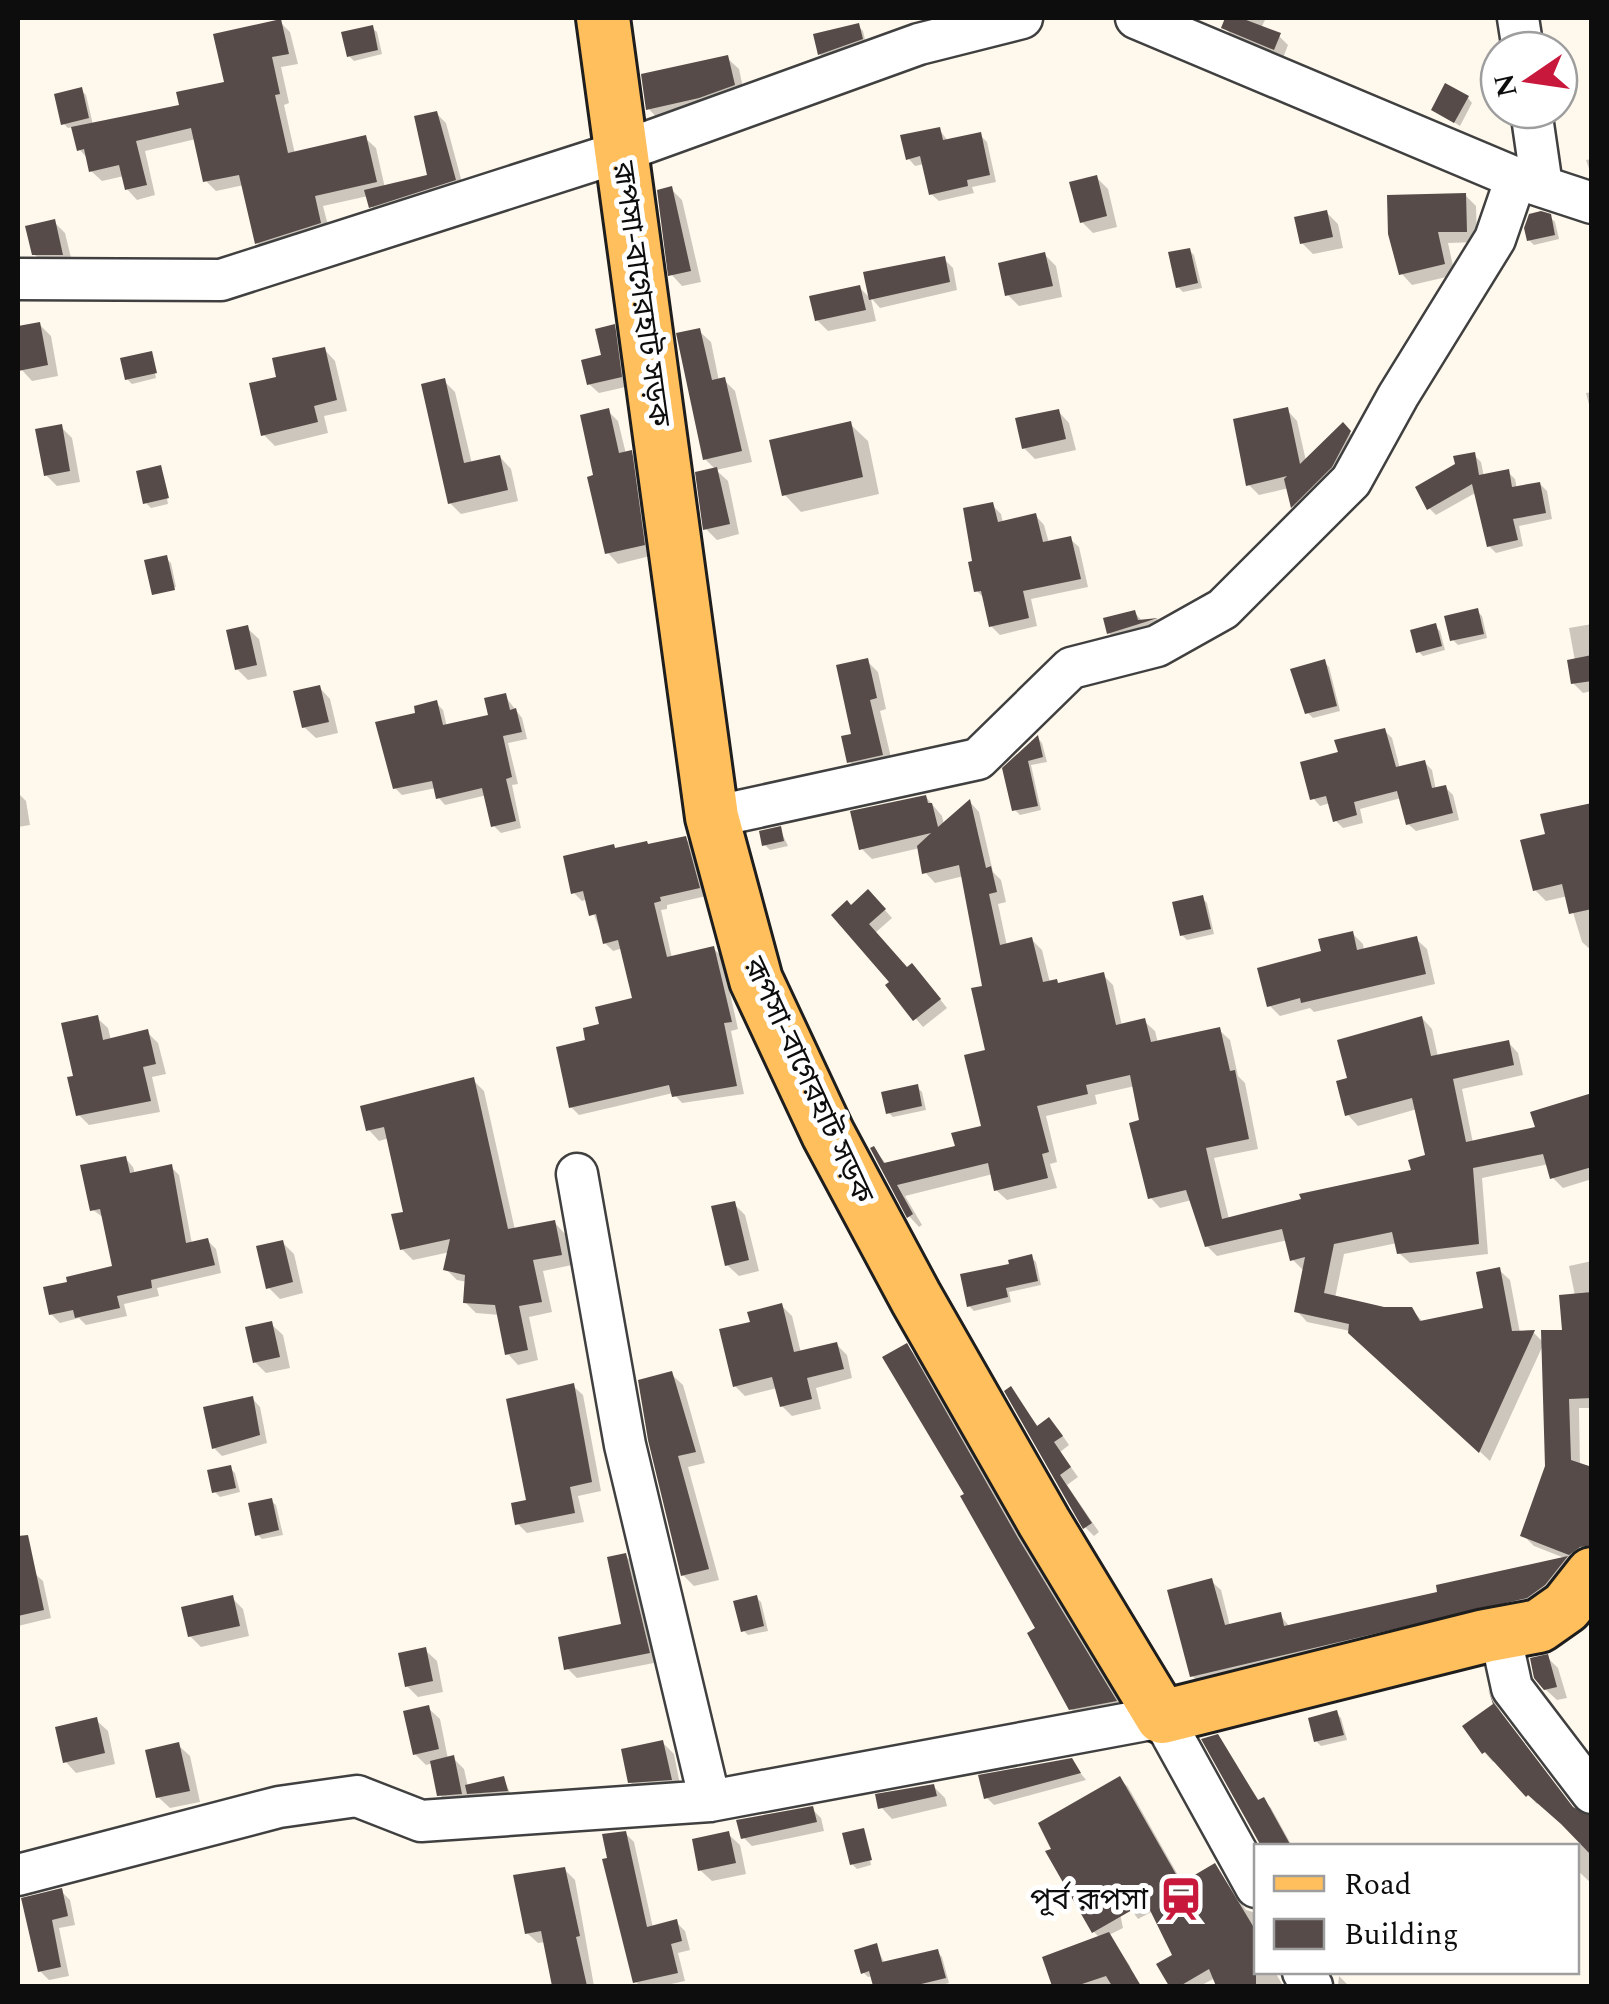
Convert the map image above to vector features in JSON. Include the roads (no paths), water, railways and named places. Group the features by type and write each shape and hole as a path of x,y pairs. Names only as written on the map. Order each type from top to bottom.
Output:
{"main road":[{"name":"রূপসা-বাগেরহাট সড়ক","path":"604,18 712,817 756,980 828,1134 1024,1487 1162,1716"},
{"path":"1162,1716 1539,1626 1566,1607 1592,1574"}],"street":[{"path":"18,279 221,280 623,151 919,44 1022,18"},
{"path":"1136,18 1529,182 1592,203"},
{"path":"712,817 978,759 1071,668 1158,646 1223,609 1351,481 1398,396 1529,182 1530,130"},
{"path":"577,1174 625,1445 710,1801"},
{"path":"1500,1633 1512,1688 1592,1794"},
{"path":"18,1875 279,1808 357,1796 421,1821 710,1801 1162,1716 1254,1883"}],"place":[{"name":"পূর্ব রূপসা","path":"1181,1899"}]}
